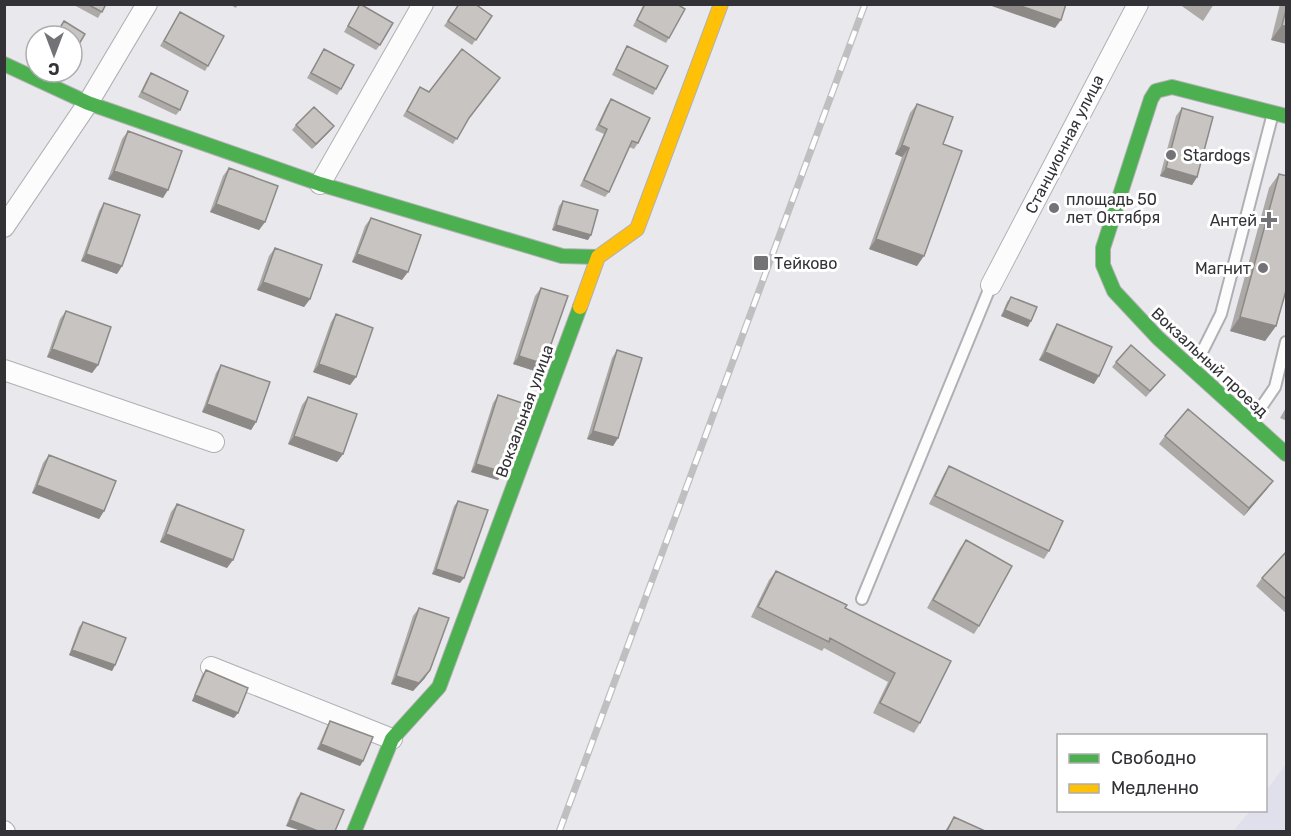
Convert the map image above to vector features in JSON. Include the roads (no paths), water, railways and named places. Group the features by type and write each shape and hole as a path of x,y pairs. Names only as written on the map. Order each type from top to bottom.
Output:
{"street":[{"path":"4,227 88,103 147,4"},
{"path":"321,184 423,4"},
{"path":"4,64 88,103 321,184 562,256 598,257 636,228 721,4"},
{"name":"Станционная улица","path":"991,285 1138,4"},
{"name":"Вокзальный проезд","path":"1280,115 1172,87 1156,91 1151,99 1103,248 1103,265 1114,291 1158,338 1287,454"},
{"name":"Вокзальная улица","path":"354,831 392,739 438,687 598,257"},
{"path":"4,370 214,442"},
{"path":"211,667 392,739"}],"lane":[{"path":"1193,370 1221,314 1280,115"},
{"path":"862,599 991,285"},
{"path":"1251,423 1275,387 1287,342"}],"railway":[{"path":"559,832 865,4"}],"place":[{"name":"Stardogs","path":"1171,155"},
{"name":"площадь 50 лет Октября","path":"1054,208"},
{"name":"Антей","path":"1269,220"},
{"name":"Тейково","path":"761,263"},
{"name":"Магнит","path":"1263,268"}]}
